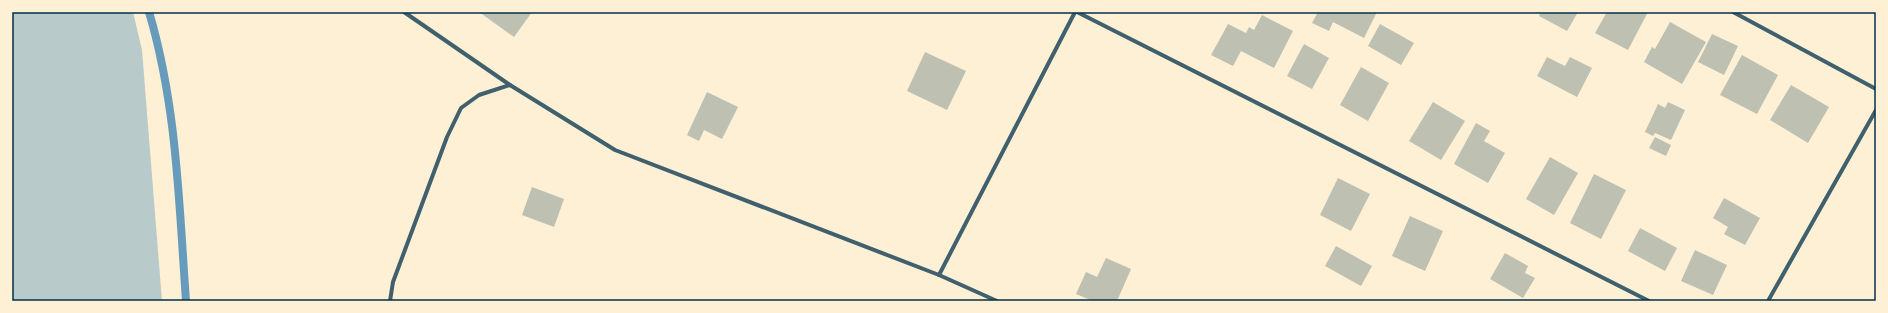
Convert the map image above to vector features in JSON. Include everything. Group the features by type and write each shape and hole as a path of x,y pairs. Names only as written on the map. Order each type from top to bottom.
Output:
{"street":[{"path":"404,12 510,85 615,150 940,275 997,301"},
{"path":"940,275 1076,12 1649,301"},
{"path":"1733,12 1876,89"},
{"path":"390,301 393,282 448,137 461,108 479,95 510,85"},
{"path":"1768,301 1876,110"}],"shaded area":[{"path":"12,12 133,12 142,50 162,301 12,301"}],"building":[{"path":"479,12 532,12 514,37"},
{"path":"1318,12 1377,12 1364,38 1333,22 1329,31 1312,23"},
{"path":"1541,12 1578,12 1567,31 1539,16"},
{"path":"1607,12 1648,12 1628,50 1595,33"},
{"path":"1262,15 1293,31 1274,68 1241,51 1233,66 1211,55 1228,24 1246,33 1249,27 1254,30"},
{"path":"1670,22 1706,42 1682,84 1644,62 1652,47 1655,49"},
{"path":"1380,24 1414,43 1401,65 1368,46"},
{"path":"1712,34 1738,46 1724,75 1698,62"},
{"path":"1304,44 1329,58 1312,89 1287,76"},
{"path":"925,52 966,71 947,110 907,91"},
{"path":"1742,55 1778,75 1757,114 1720,95"},
{"path":"1547,57 1565,66 1570,57 1592,68 1577,97 1537,76"},
{"path":"1361,67 1389,83 1368,121 1340,105"},
{"path":"1791,85 1829,107 1808,143 1770,120"},
{"path":"707,92 738,107 722,139 704,130 699,141 687,135"},
{"path":"1433,102 1465,121 1441,160 1409,141"},
{"path":"1668,102 1685,110 1671,140 1655,133 1653,136 1645,132 1658,104 1665,108"},
{"path":"1476,123 1490,131 1484,141 1505,153 1488,183 1454,164"},
{"path":"1655,137 1671,145 1666,156 1649,148"},
{"path":"1550,157 1578,173 1554,215 1526,199"},
{"path":"1594,174 1626,190 1601,239 1570,223"},
{"path":"1338,178 1370,194 1351,231 1320,215"},
{"path":"532,187 564,199 554,227 522,215"},
{"path":"1724,198 1760,218 1745,245 1724,234 1728,227 1713,218"},
{"path":"1410,216 1443,231 1425,271 1392,256"},
{"path":"1640,228 1677,248 1665,271 1628,251"},
{"path":"1336,246 1372,266 1361,286 1325,266"},
{"path":"1695,250 1727,265 1713,295 1681,281"},
{"path":"1505,253 1528,266 1525,273 1535,278 1523,298 1490,279"},
{"path":"1106,258 1131,269 1117,301 1093,301 1076,294 1086,272 1097,277"}],"waterway":[{"path":"149,12 166,83 171,119 179,192 186,301"}]}
